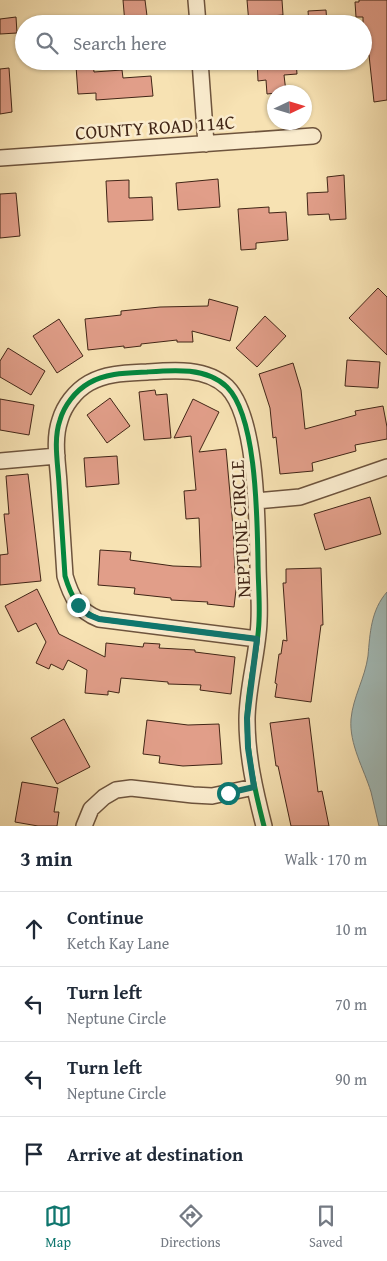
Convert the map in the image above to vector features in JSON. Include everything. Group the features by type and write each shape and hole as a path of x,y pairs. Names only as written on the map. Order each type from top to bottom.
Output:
{"street":[{"path":"196,0 197,15"},
{"path":"201,70 206,144"},
{"name":"COUNTY ROAD 114C","path":"0,158 314,136"},
{"name":"NEPTUNE CIRCLE","path":"257,639 99,619 89,615 78,605 70,592 65,576 57,456 59,421 68,404 78,392 90,383 103,377 118,374 173,370 211,377 225,386 236,397 243,415 250,451 256,501 259,621 257,639 247,718 248,748 254,787 264,826"},
{"path":"0,461 57,456"},
{"path":"256,501 300,497 387,467"},
{"path":"84,826 91,809 104,797 116,790 131,788 212,796 254,787"}],"water":[{"path":"387,592 387,826 379,826 371,792 352,738 351,719 368,656 374,614"}],"building":[{"path":"123,0 145,0 147,15 124,15"},
{"path":"247,0 282,0 283,15 248,15"},
{"path":"359,0 387,0 387,100 374,102 371,70 372,15 356,15 355,2 359,2"},
{"path":"326,10 326,15 308,15 308,11"},
{"path":"15,17 15,33 0,34 0,19"},
{"path":"9,68 12,112 0,114 0,69"},
{"path":"76,70 94,70 94,72 122,70 123,78 151,76 153,96 96,100 96,93 78,94"},
{"path":"257,70 297,70 297,74 284,75 285,85 267,85 267,94 266,80 258,81"},
{"path":"344,175 346,219 330,220 329,214 308,215 307,193 328,192 327,177"},
{"path":"218,179 220,207 178,210 176,183"},
{"path":"129,180 129,198 152,197 153,220 108,222 106,181"},
{"path":"16,193 20,236 0,238 0,194"},
{"path":"269,207 269,213 286,212 288,240 256,243 256,249 241,250 238,209"},
{"path":"378,288 387,297 387,355 349,318"},
{"path":"209,299 238,307 230,341 192,331 193,342 177,342 177,340 124,348 124,346 88,350 85,319 121,315 121,311 160,307 208,306"},
{"path":"265,316 286,336 257,367 236,348"},
{"path":"59,319 83,356 57,373 33,336"},
{"path":"8,348 45,371 31,395 0,377 0,361"},
{"path":"347,360 380,362 378,388 345,386"},
{"path":"293,363 301,390 305,429 356,415 355,411 383,406 387,439 355,445 356,451 312,463 313,471 280,474 276,437 273,438 270,408 259,374"},
{"path":"155,390 156,395 167,394 171,438 144,440 139,392"},
{"path":"110,398 130,426 107,443 87,415"},
{"path":"0,399 34,405 29,435 0,430"},
{"path":"193,399 219,412 199,452 226,449 235,573 238,573 234,607 207,604 208,602 171,600 171,598 134,594 135,588 98,585 100,550 131,552 130,560 173,566 201,567 199,518 186,519 184,491 196,490 191,436 174,438"},
{"path":"117,456 119,484 86,487 84,458"},
{"path":"28,474 41,581 0,585 0,555 8,554 4,514 9,514 6,476"},
{"path":"370,497 381,534 325,550 314,514"},
{"path":"321,568 323,625 321,625 311,702 275,697 279,654 281,654 283,640 287,641 283,583 286,583 286,569"},
{"path":"37,589 59,634 105,657 106,643 143,647 144,643 160,644 159,648 195,650 195,652 235,657 231,694 200,690 201,685 168,684 168,682 121,678 119,693 108,691 108,695 85,693 87,670 68,660 63,670 51,664 49,669 36,663 46,642 36,623 18,632 5,606"},
{"path":"309,718 318,792 322,791 329,826 291,826 278,766 276,766 270,723"},
{"path":"64,719 90,767 57,784 31,738"},
{"path":"147,720 188,725 219,724 222,764 183,766 159,763 160,756 143,754"},
{"path":"22,782 58,788 54,812 59,812 57,826 38,826 15,822"}],"cycle path":[{"path":"257,639 99,619 86,612 76,602 65,576 56,444 58,428 64,409 84,386 102,377 117,374 189,371 209,376 219,381 227,387 237,401 250,444 256,495 259,621 257,646 247,708 247,720 248,747 252,773 264,826"}],"route":[{"path":"78,605 89,615 99,619 257,639 247,718 248,748 254,787 228,793"}]}
